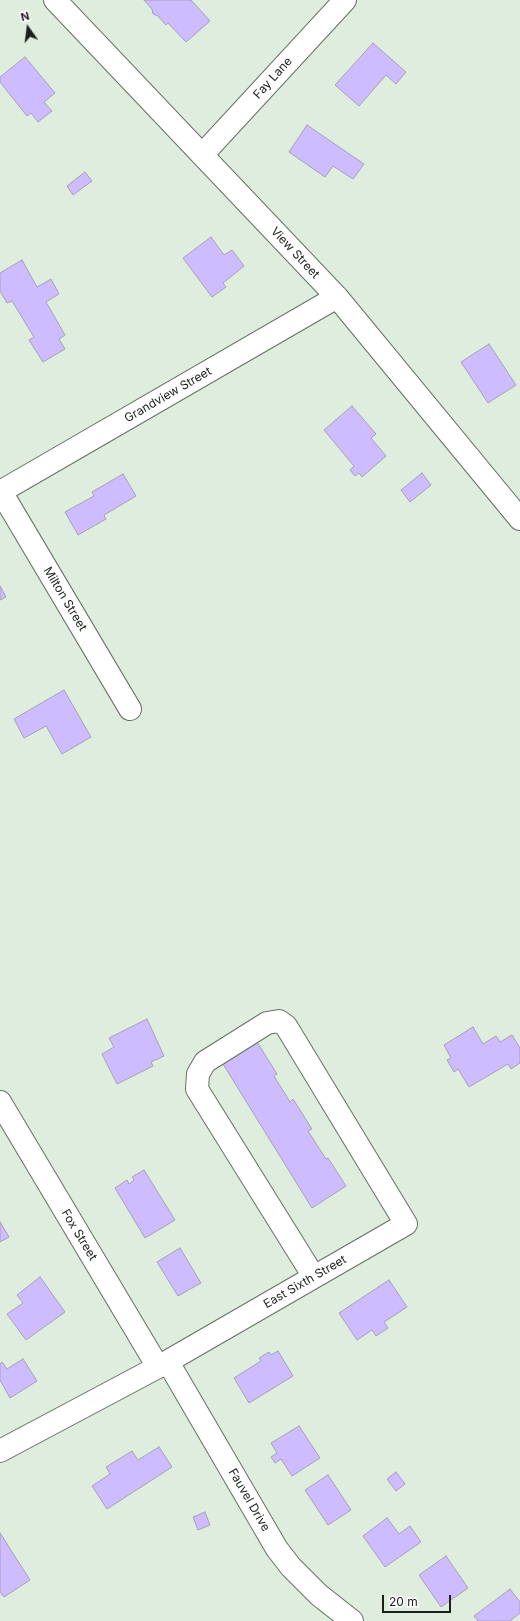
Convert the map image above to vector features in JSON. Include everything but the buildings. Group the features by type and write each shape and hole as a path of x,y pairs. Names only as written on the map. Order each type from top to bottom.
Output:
{"street":[{"name":"View Street","path":"55,0 337,298 520,519"},
{"name":"Fay Lane","path":"202,155 344,0"},
{"name":"Grandview Street","path":"0,491 337,298"},
{"name":"Milton Street","path":"0,491 130,709"},
{"name":"East Sixth Street","path":"0,1451 163,1365 406,1224 286,1026 279,1021 267,1023 205,1062 198,1074 197,1089 314,1277"},
{"name":"Fox Street","path":"0,1102 163,1365"},
{"name":"Fauvel Drive","path":"163,1365 277,1549 291,1567 319,1594 352,1621"}]}
